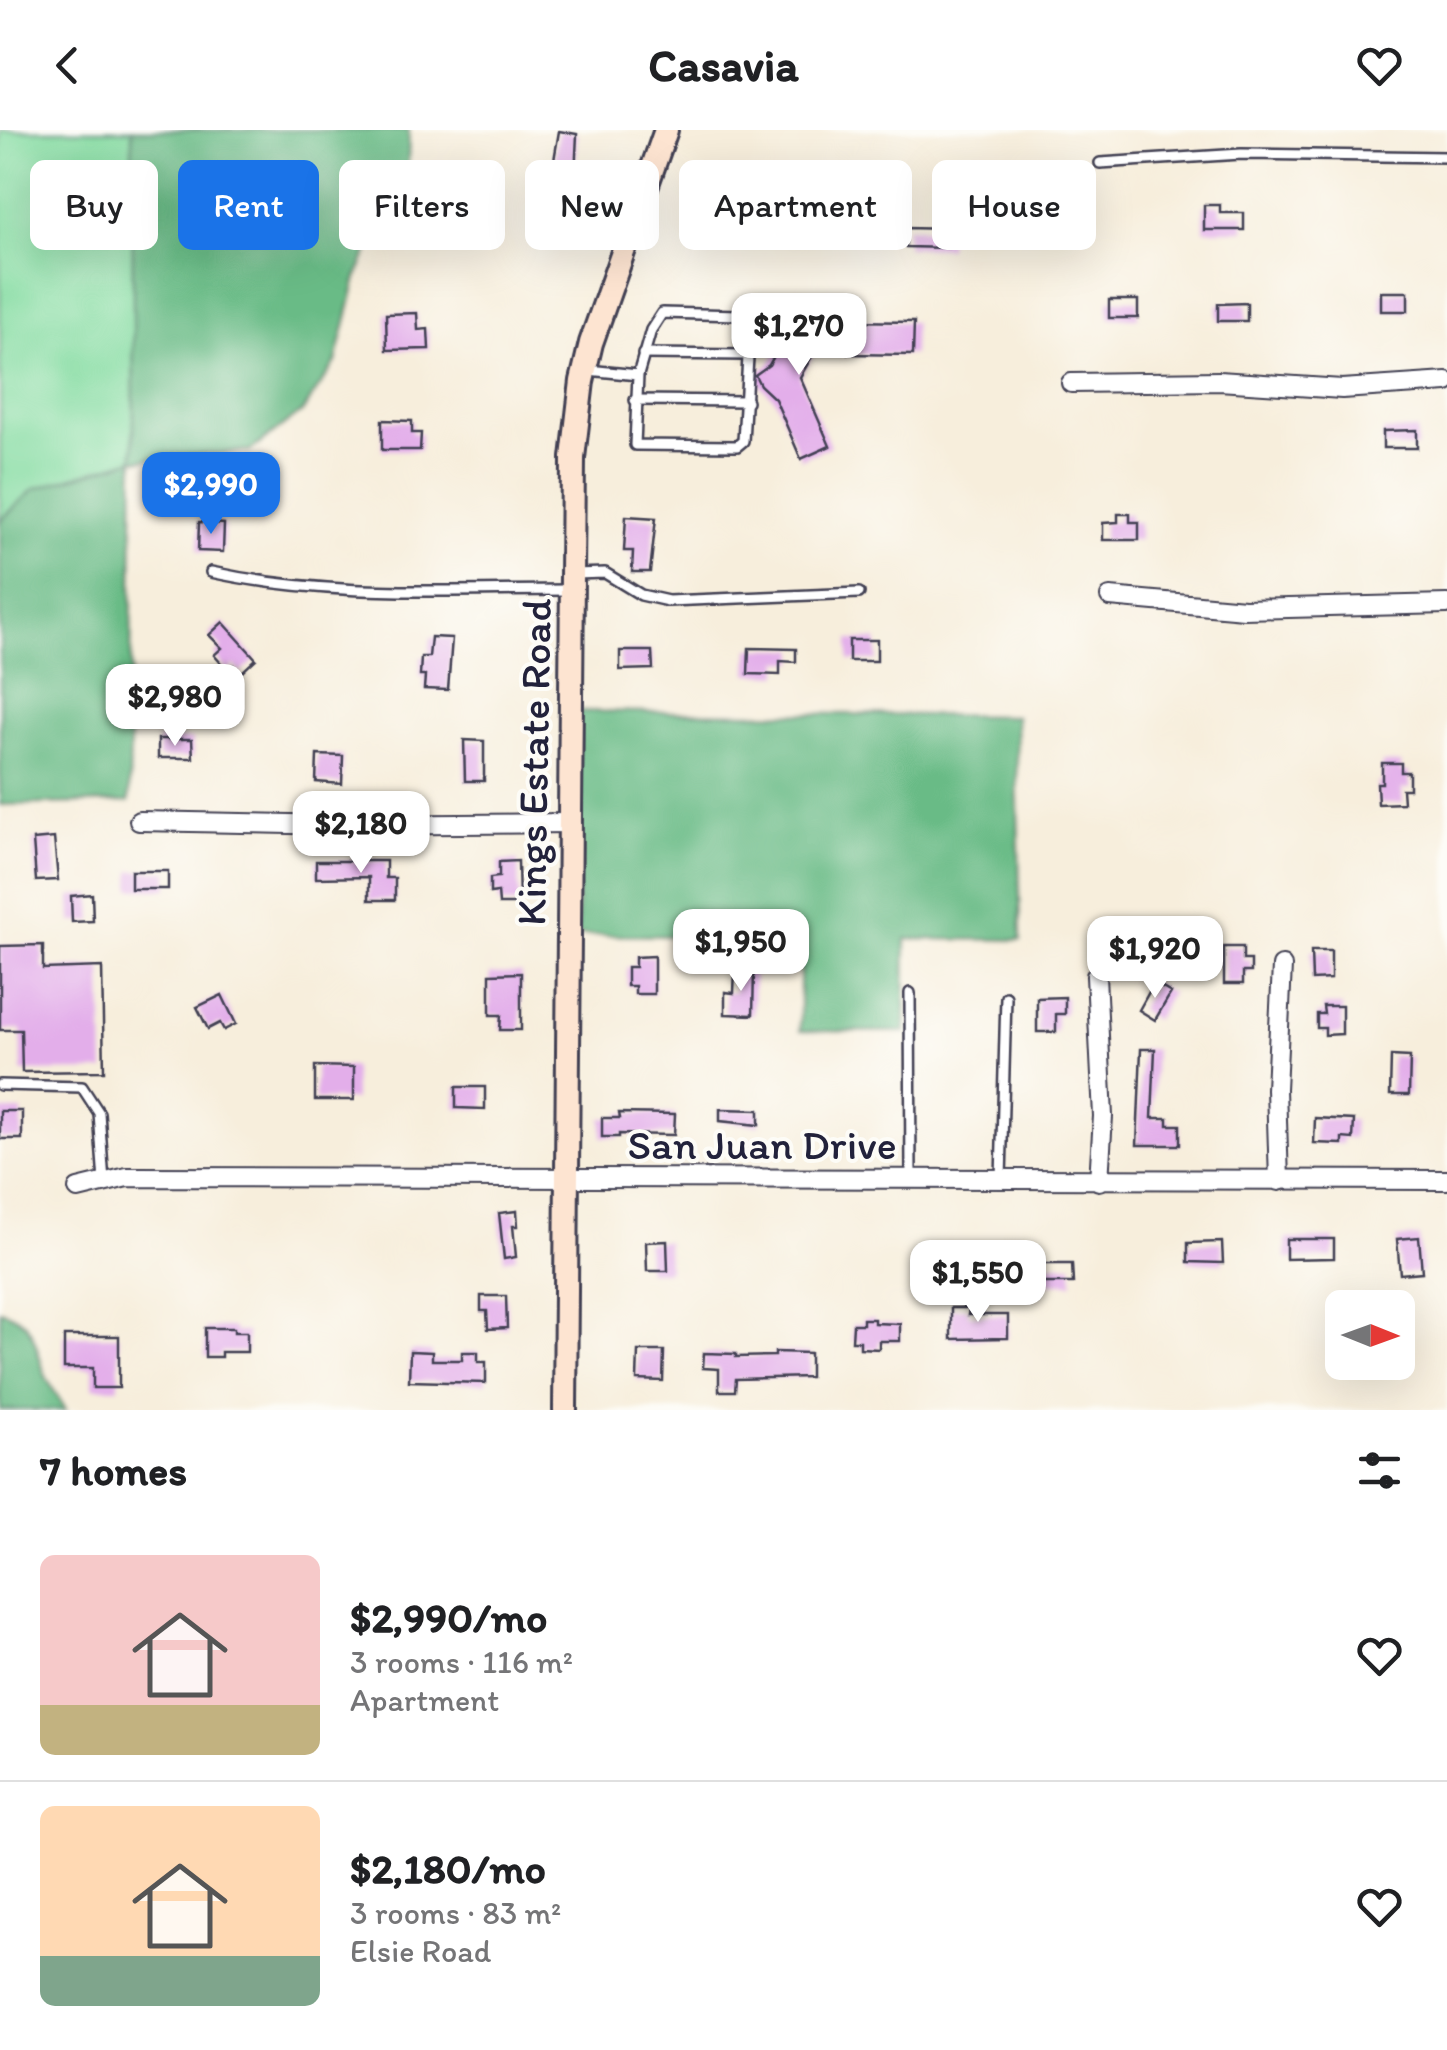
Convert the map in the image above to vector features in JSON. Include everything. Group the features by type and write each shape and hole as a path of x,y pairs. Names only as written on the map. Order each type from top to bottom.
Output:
{"street":[{"name":"Kings Estate Road","path":"565,1410 573,458 585,370 602,306 666,130"},
{"path":"1071,383 1219,382 1342,389 1447,382"},
{"path":"1110,598 1244,609 1447,604"},
{"path":"140,820 337,825 570,822"},
{"path":"1279,1182 1276,1089 1282,966"},
{"path":"1096,976 1103,1116 1099,1181"},
{"name":"San Juan Drive","path":"78,1188 127,1176 1447,1180"}],"lane":[{"path":"1100,163 1241,154 1447,157"},
{"path":"668,311 746,319 750,324 749,356 745,434 737,446 640,446 634,441 635,400 643,354 656,320 668,311"},
{"path":"643,354 749,356"},
{"path":"585,370 638,375"},
{"path":"635,400 747,401"},
{"path":"211,572 252,581 402,594 572,582 605,573 641,595 668,601 859,593"},
{"path":"910,993 911,1179"},
{"path":"1001,1180 1006,997"},
{"path":"0,1085 82,1087 99,1113 104,1182"}],"green space":[{"path":"0,130 132,130 132,160 30,160 30,250 133,250 134,459 34,489 0,521"},
{"path":"132,130 409,130 408,160 339,160 339,250 369,250 358,274 336,362 303,411 250,451 134,460 129,802 0,805 0,521 34,489 134,459 133,250 158,250 158,160 132,160"},
{"path":"579,711 1016,716 1021,940 906,939 905,1032 800,1031 800,937 577,935"},
{"path":"0,1310 27,1327 47,1379 66,1410 0,1410"}],"building":[{"path":"559,131 577,134 576,160 554,160"},
{"path":"1204,205 1220,205 1220,213 1244,213 1244,230 1204,230"},
{"path":"912,228 932,229 932,248 912,247"},
{"path":"1381,292 1408,292 1408,311 1381,311"},
{"path":"808,298 836,315 800,377 830,446 801,459 775,399 755,375 769,365"},
{"path":"1109,300 1138,300 1138,318 1109,318"},
{"path":"1247,303 1247,321 1218,321 1218,304"},
{"path":"417,313 418,330 428,329 429,349 387,350 386,314"},
{"path":"848,321 914,322 913,355 848,354"},
{"path":"382,420 412,421 412,433 421,433 420,450 382,450"},
{"path":"1417,430 1417,448 1383,448 1383,431"},
{"path":"1118,514 1130,514 1130,522 1139,522 1139,540 1103,540 1103,523 1118,522"},
{"path":"626,516 656,518 650,572 632,572 633,551 624,551"},
{"path":"199,522 224,524 223,552 198,551"},
{"path":"223,622 256,659 241,673 234,665 228,671 214,655 222,648 209,635"},
{"path":"431,637 452,638 448,690 424,689 421,657 429,657"},
{"path":"849,640 877,640 877,661 849,661"},
{"path":"749,648 796,649 796,662 780,661 780,675 748,674"},
{"path":"620,651 652,651 653,669 620,670"},
{"path":"158,739 192,739 193,758 158,758"},
{"path":"464,740 484,741 484,781 465,781"},
{"path":"317,755 343,756 342,784 316,782"},
{"path":"1382,763 1401,763 1401,772 1409,772 1409,789 1402,789 1403,803 1378,804 1377,783 1382,783"},
{"path":"54,838 58,880 36,881 33,840"},
{"path":"316,861 386,861 386,878 395,878 395,900 369,900 369,877 316,878"},
{"path":"518,861 519,904 499,904 498,892 490,893 490,878 499,877 499,862"},
{"path":"131,871 168,871 168,889 131,889"},
{"path":"92,894 93,921 72,922 71,896"},
{"path":"43,945 43,969 102,967 104,1071 22,1072 21,1030 0,1030 0,946"},
{"path":"1224,947 1243,947 1243,960 1251,960 1251,972 1243,972 1243,984 1224,984"},
{"path":"1311,951 1331,951 1331,979 1312,980"},
{"path":"654,956 654,994 635,994 635,986 627,986 627,967 635,967 635,957"},
{"path":"735,969 754,970 753,1015 725,1014 725,992 734,993"},
{"path":"521,973 521,1030 500,1030 501,1015 490,1015 490,974"},
{"path":"1154,983 1171,993 1155,1020 1139,1010"},
{"path":"222,995 236,1024 224,1030 220,1023 208,1029 197,1007"},
{"path":"1065,997 1065,1014 1056,1014 1056,1032 1037,1032 1037,998"},
{"path":"1323,1006 1342,1006 1342,1034 1325,1035 1325,1028 1317,1028 1317,1014 1324,1014"},
{"path":"1141,1049 1155,1049 1152,1118 1168,1118 1168,1125 1180,1125 1180,1145 1137,1145"},
{"path":"1391,1056 1410,1057 1409,1095 1390,1095"},
{"path":"315,1066 354,1067 354,1100 315,1100"},
{"path":"456,1087 485,1087 485,1109 456,1108"},
{"path":"720,1109 759,1110 759,1125 720,1121"},
{"path":"0,1111 22,1111 22,1139 0,1139"},
{"path":"619,1113 675,1114 674,1135 602,1137 602,1118 620,1118"},
{"path":"1315,1118 1354,1120 1353,1139 1342,1138 1342,1144 1314,1143"},
{"path":"517,1211 518,1226 513,1226 516,1257 504,1259 499,1213"},
{"path":"1419,1237 1422,1272 1400,1274 1397,1239"},
{"path":"1286,1239 1334,1239 1334,1258 1286,1259"},
{"path":"667,1241 668,1271 647,1271 646,1242"},
{"path":"1222,1242 1223,1263 1188,1262 1188,1243"},
{"path":"1034,1264 1072,1264 1073,1283 1034,1283"},
{"path":"481,1296 506,1296 507,1328 488,1329 487,1311 481,1311"},
{"path":"951,1308 969,1308 968,1315 1008,1315 1008,1338 951,1339"},
{"path":"863,1319 900,1324 900,1341 879,1341 879,1349 860,1348 860,1341 852,1341 853,1324 863,1324"},
{"path":"205,1328 247,1332 247,1352 221,1352 221,1357 205,1357"},
{"path":"64,1336 119,1336 119,1388 93,1388 93,1368 64,1368"},
{"path":"410,1351 432,1352 432,1360 462,1360 462,1352 478,1352 478,1362 486,1362 486,1383 409,1381"},
{"path":"638,1351 664,1351 663,1381 637,1380"},
{"path":"775,1352 810,1353 810,1377 736,1379 735,1391 719,1391 719,1369 703,1368 704,1353 736,1357 775,1356"}]}
